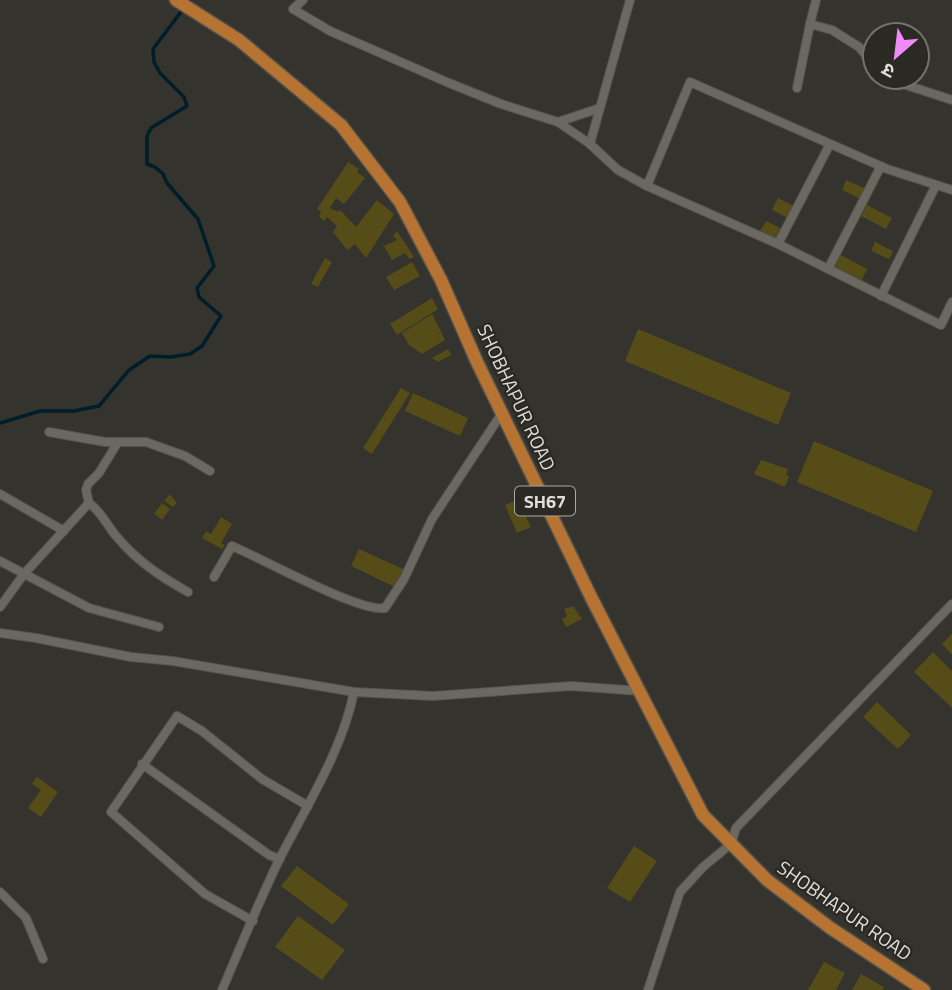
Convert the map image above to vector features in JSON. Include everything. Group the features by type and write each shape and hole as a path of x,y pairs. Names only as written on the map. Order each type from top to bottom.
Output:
{"main road":[{"name":"SHOBHAPUR ROAD","path":"182,4 239,40 341,125 400,202 441,280 502,413 704,815 767,880 829,928 924,990"}],"street":[{"path":"303,0 293,9 330,31 501,104 558,122 590,144 618,170 647,186 778,244 941,325 952,302"},
{"path":"590,144 630,0"},
{"path":"796,89 816,0"},
{"path":"810,24 832,30 861,49"},
{"path":"647,186 691,82 881,166 952,190"},
{"path":"924,91 952,100"},
{"path":"558,122 600,108"},
{"path":"778,244 830,144"},
{"path":"828,269 881,166"},
{"path":"881,296 936,185"},
{"path":"214,577 232,546 333,593 366,605 385,608 404,579 432,519 502,413"},
{"path":"49,432 79,439 145,442 185,456 210,471"},
{"path":"118,442 99,473 88,484 86,490 89,503 144,564 160,577 188,592"},
{"path":"0,494 64,531"},
{"path":"0,607 23,574 89,503"},
{"path":"0,561 89,608 159,627"},
{"path":"648,990 680,892 703,867 731,844 736,828 952,604"},
{"path":"0,633 131,657 173,660 354,692 433,696 571,686 640,691"},
{"path":"222,990 280,859 338,740 354,692"},
{"path":"253,921 205,894 111,812 177,716 202,731 262,779 308,806"},
{"path":"142,764 269,855 280,859"},
{"path":"0,892 26,918 43,959"}],"building":[{"path":"348,162 359,169 357,172 365,178 344,204 336,198 330,208 338,212 340,210 356,227 377,200 394,214 366,258 355,244 347,250 333,232 337,226 327,217 324,221 319,217 321,212 317,209"},
{"path":"846,180 866,189 861,199 842,190"},
{"path":"778,198 796,207 790,219 772,210"},
{"path":"867,205 892,218 886,229 861,216"},
{"path":"766,221 784,230 779,240 760,231"},
{"path":"397,231 414,257 409,259 405,253 392,260 384,246 397,240 393,236"},
{"path":"875,242 893,251 889,259 871,251"},
{"path":"841,255 867,269 861,282 834,269"},
{"path":"325,258 332,262 318,287 311,284"},
{"path":"412,262 420,276 394,290 386,277"},
{"path":"432,298 438,309 397,335 390,324"},
{"path":"432,314 445,340 422,354 409,345 402,333"},
{"path":"638,329 791,393 778,425 625,361"},
{"path":"448,349 451,355 438,362 432,358"},
{"path":"401,388 410,393 372,454 363,448"},
{"path":"413,393 468,418 460,436 405,411"},
{"path":"814,441 933,491 916,532 797,482"},
{"path":"761,460 788,469 786,475 789,476 785,487 754,474"},
{"path":"170,494 177,503 173,507 164,501"},
{"path":"518,500 531,527 517,533 505,505"},
{"path":"162,503 170,509 162,520 154,514"},
{"path":"221,517 232,524 221,543 225,545 222,549 202,538 206,531 211,534"},
{"path":"359,549 403,569 395,587 351,566"},
{"path":"573,606 582,619 566,627 562,619 567,616 564,609"},
{"path":"952,634 952,655 942,644"},
{"path":"933,652 952,671 952,708 914,672"},
{"path":"877,702 911,735 898,749 863,717"},
{"path":"37,777 58,792 41,817 28,808 41,790 32,784"},
{"path":"634,846 657,861 630,902 607,888"},
{"path":"297,866 349,904 333,925 281,886"},
{"path":"298,916 345,950 322,980 275,947"},
{"path":"824,962 845,973 836,990 808,990"},
{"path":"861,974 884,987 883,990 852,990"}],"waterway":[{"path":"0,423 40,411 74,411 99,406 129,370 150,356 190,354 202,346 221,316 199,297 197,288 214,266 198,219 167,183 163,174 147,164 147,136 151,128 187,106 184,97 160,73 154,62 153,49 190,0"}]}
